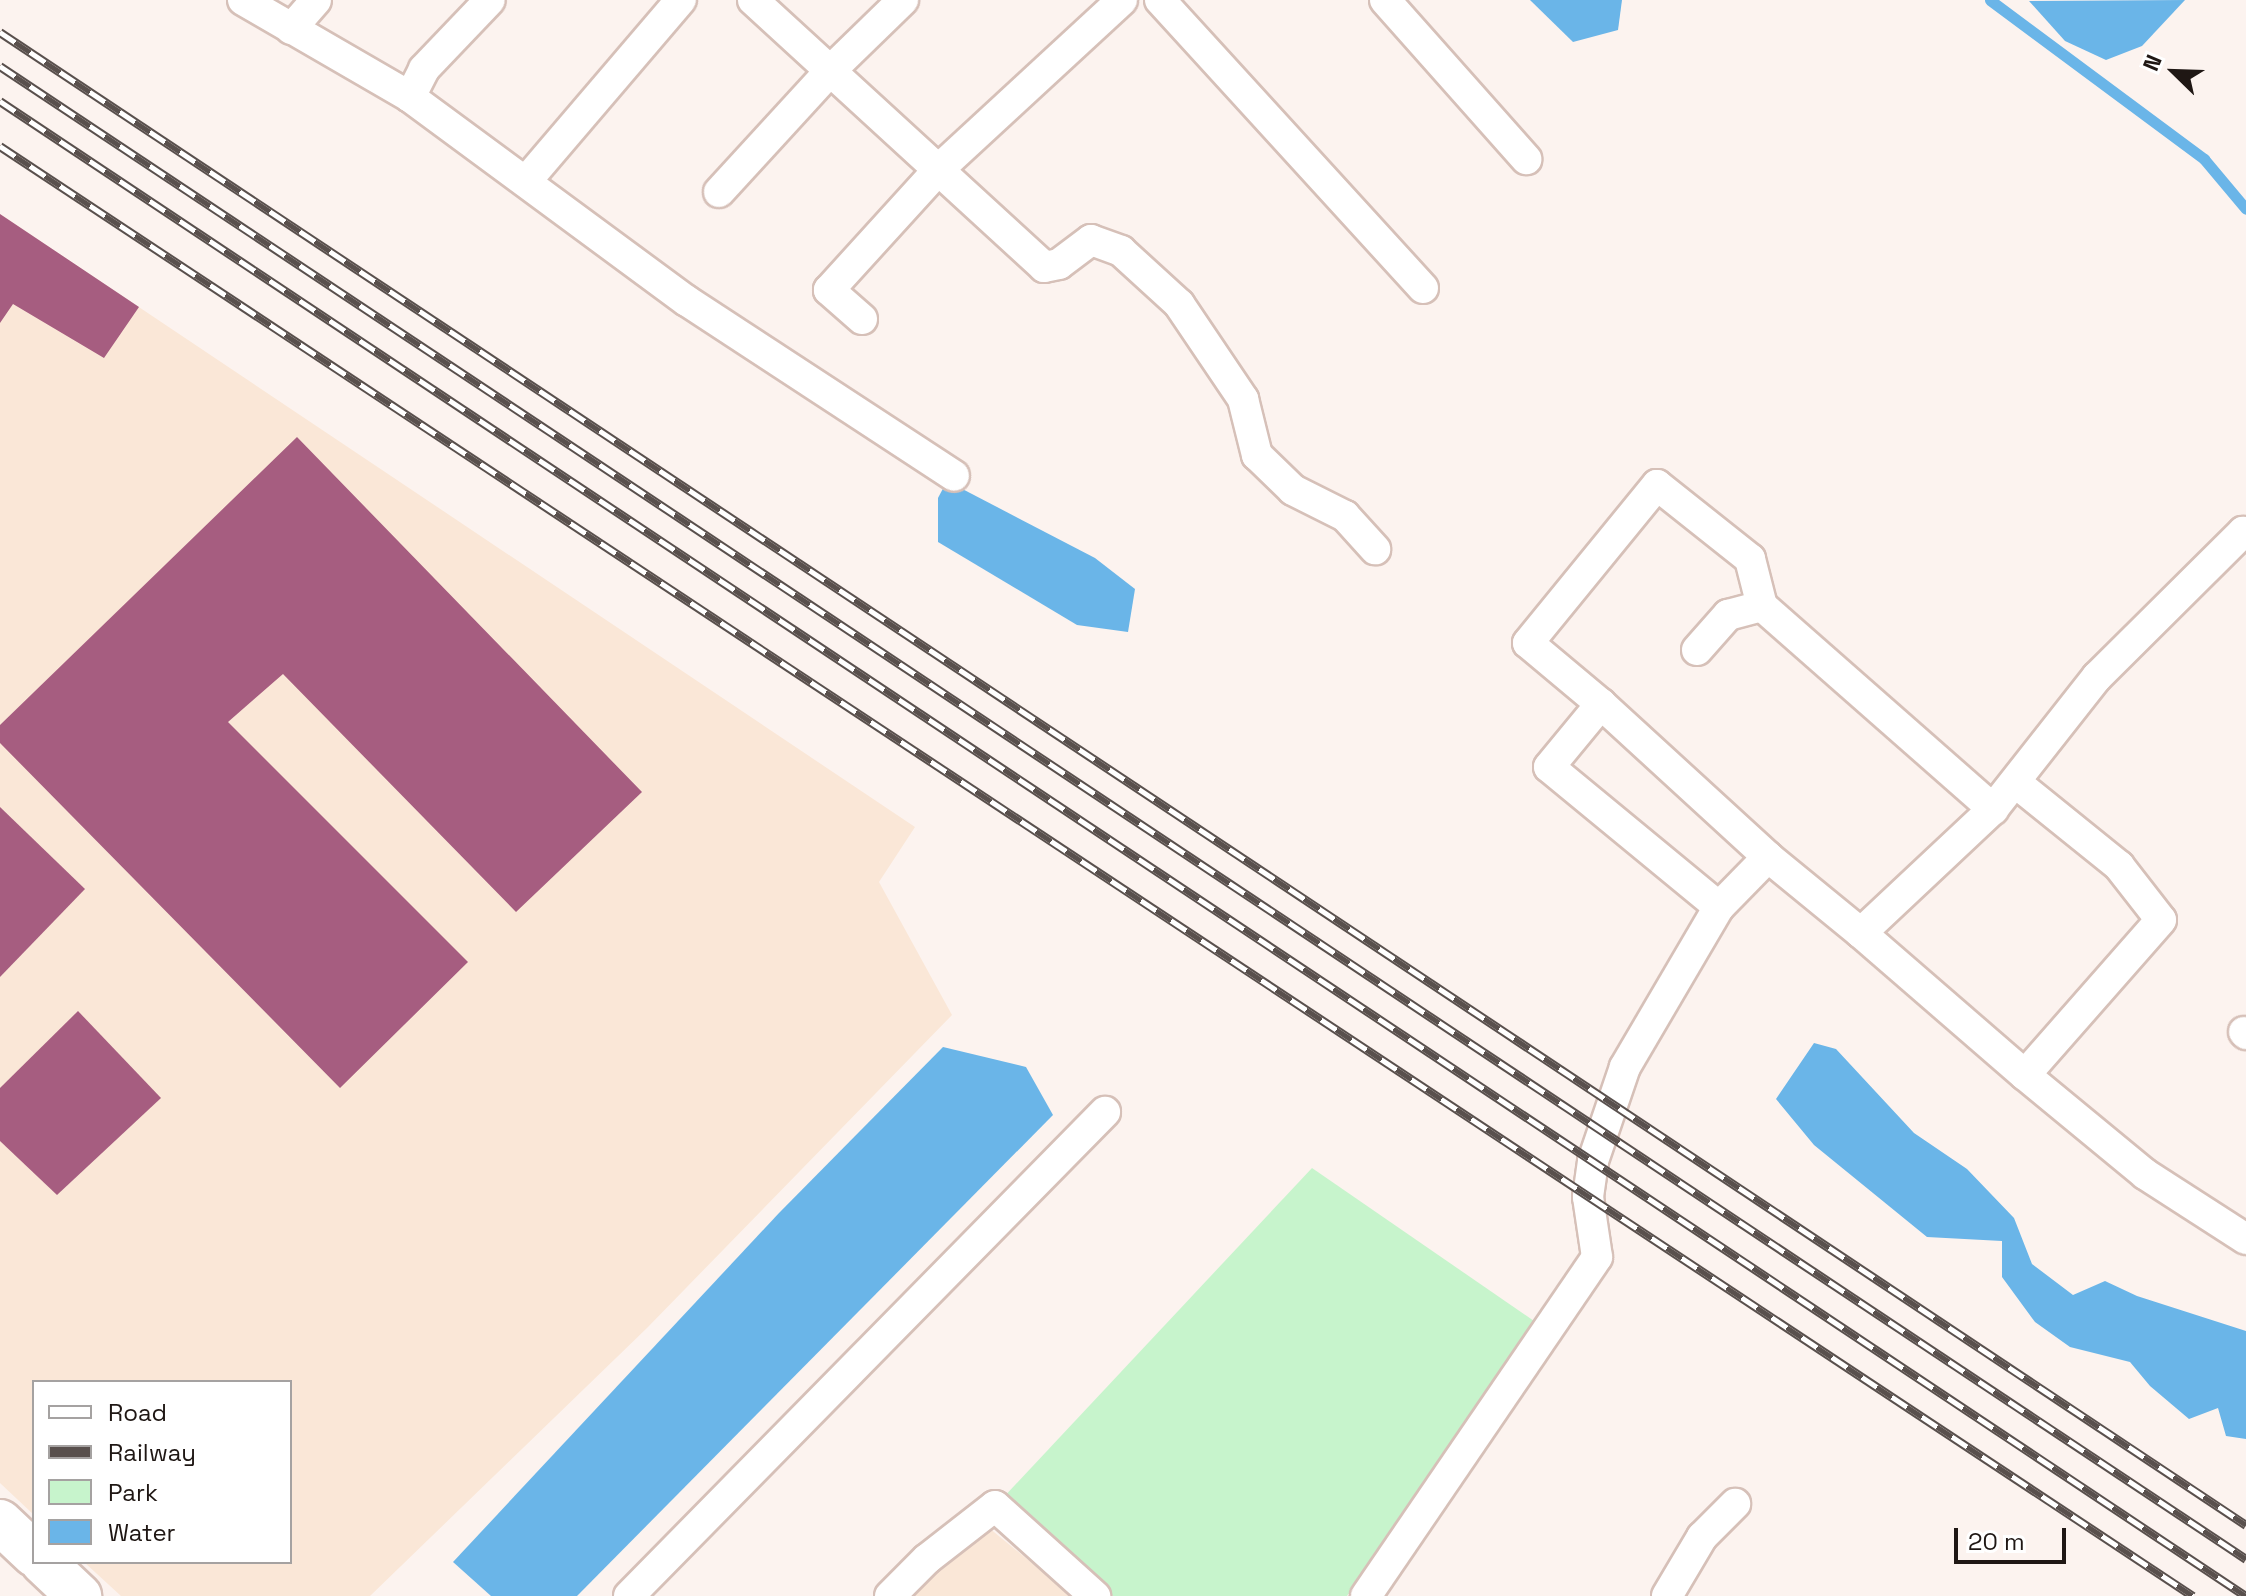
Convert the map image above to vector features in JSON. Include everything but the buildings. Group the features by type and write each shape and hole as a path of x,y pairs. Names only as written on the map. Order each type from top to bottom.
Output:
{"main road":[{"path":"0,1522 32,1552"},
{"path":"45,1564 79,1596"}],"street":[{"path":"243,0 410,97 527,180 687,301 954,476"},
{"path":"291,29 316,0"},
{"path":"410,97 424,69 490,0"},
{"path":"527,180 681,0"},
{"path":"753,0 1044,267 1059,264 1091,240 1121,251 1179,304 1243,399 1257,455 1293,490 1345,516 1375,549"},
{"path":"719,192 830,71 903,0"},
{"path":"862,319 829,290 939,169 1122,0"},
{"path":"1160,0 1423,288"},
{"path":"1385,0 1526,159"},
{"path":"1993,809 1762,606 1750,559 1657,485 1528,643 1601,704 1768,857 2025,1075 2145,1174 2246,1239"},
{"path":"1861,933 1993,809 2097,677 2243,532 2246,535"},
{"path":"1697,650 1728,615 1762,606"},
{"path":"1601,704 1549,767 1719,907"},
{"path":"2015,782 2119,866 2161,920 2025,1075"},
{"path":"1366,1596 1597,1257 1588,1197 1593,1161 1625,1067 1719,907 1768,857"},
{"path":"629,1596 1105,1112"},
{"path":"1667,1596 1702,1537 1735,1504"},
{"path":"890,1596 927,1559 995,1506 1095,1596"}],"shaded area":[{"path":"0,214 915,827 879,882 952,1015 647,1328 370,1596 121,1596 86,1564 292,1564 292,1380 32,1380 32,1513 0,1483"},
{"path":"983,1523 1072,1596 904,1596"}],"green space":[{"path":"1312,1168 1534,1321 1347,1596 1113,1596 1001,1500"}],"water":[{"path":"1530,0 1622,0 1618,30 1573,42"},
{"path":"2185,0 2142,46 2106,60 2065,41 2029,1"},
{"path":"947,481 1095,558 1135,589 1128,632 1077,625 938,542 938,498"},
{"path":"1814,1043 1836,1049 1914,1133 1967,1169 2014,1218 2032,1264 2073,1295 2105,1281 2137,1296 2246,1331 2246,1439 2226,1436 2218,1408 2189,1419 2150,1386 2130,1362 2070,1347 2035,1322 2002,1277 2002,1241 1927,1237 1814,1145 1776,1099"},
{"path":"943,1047 1026,1067 1053,1115 577,1596 491,1596 453,1562 779,1213"}],"waterway":[{"path":"1990,0 2204,159 2246,209"}],"railway":[{"path":"0,32 2246,1525"},
{"path":"0,66 2246,1559"},
{"path":"0,101 2246,1596"},
{"path":"0,146 2193,1596"}]}
